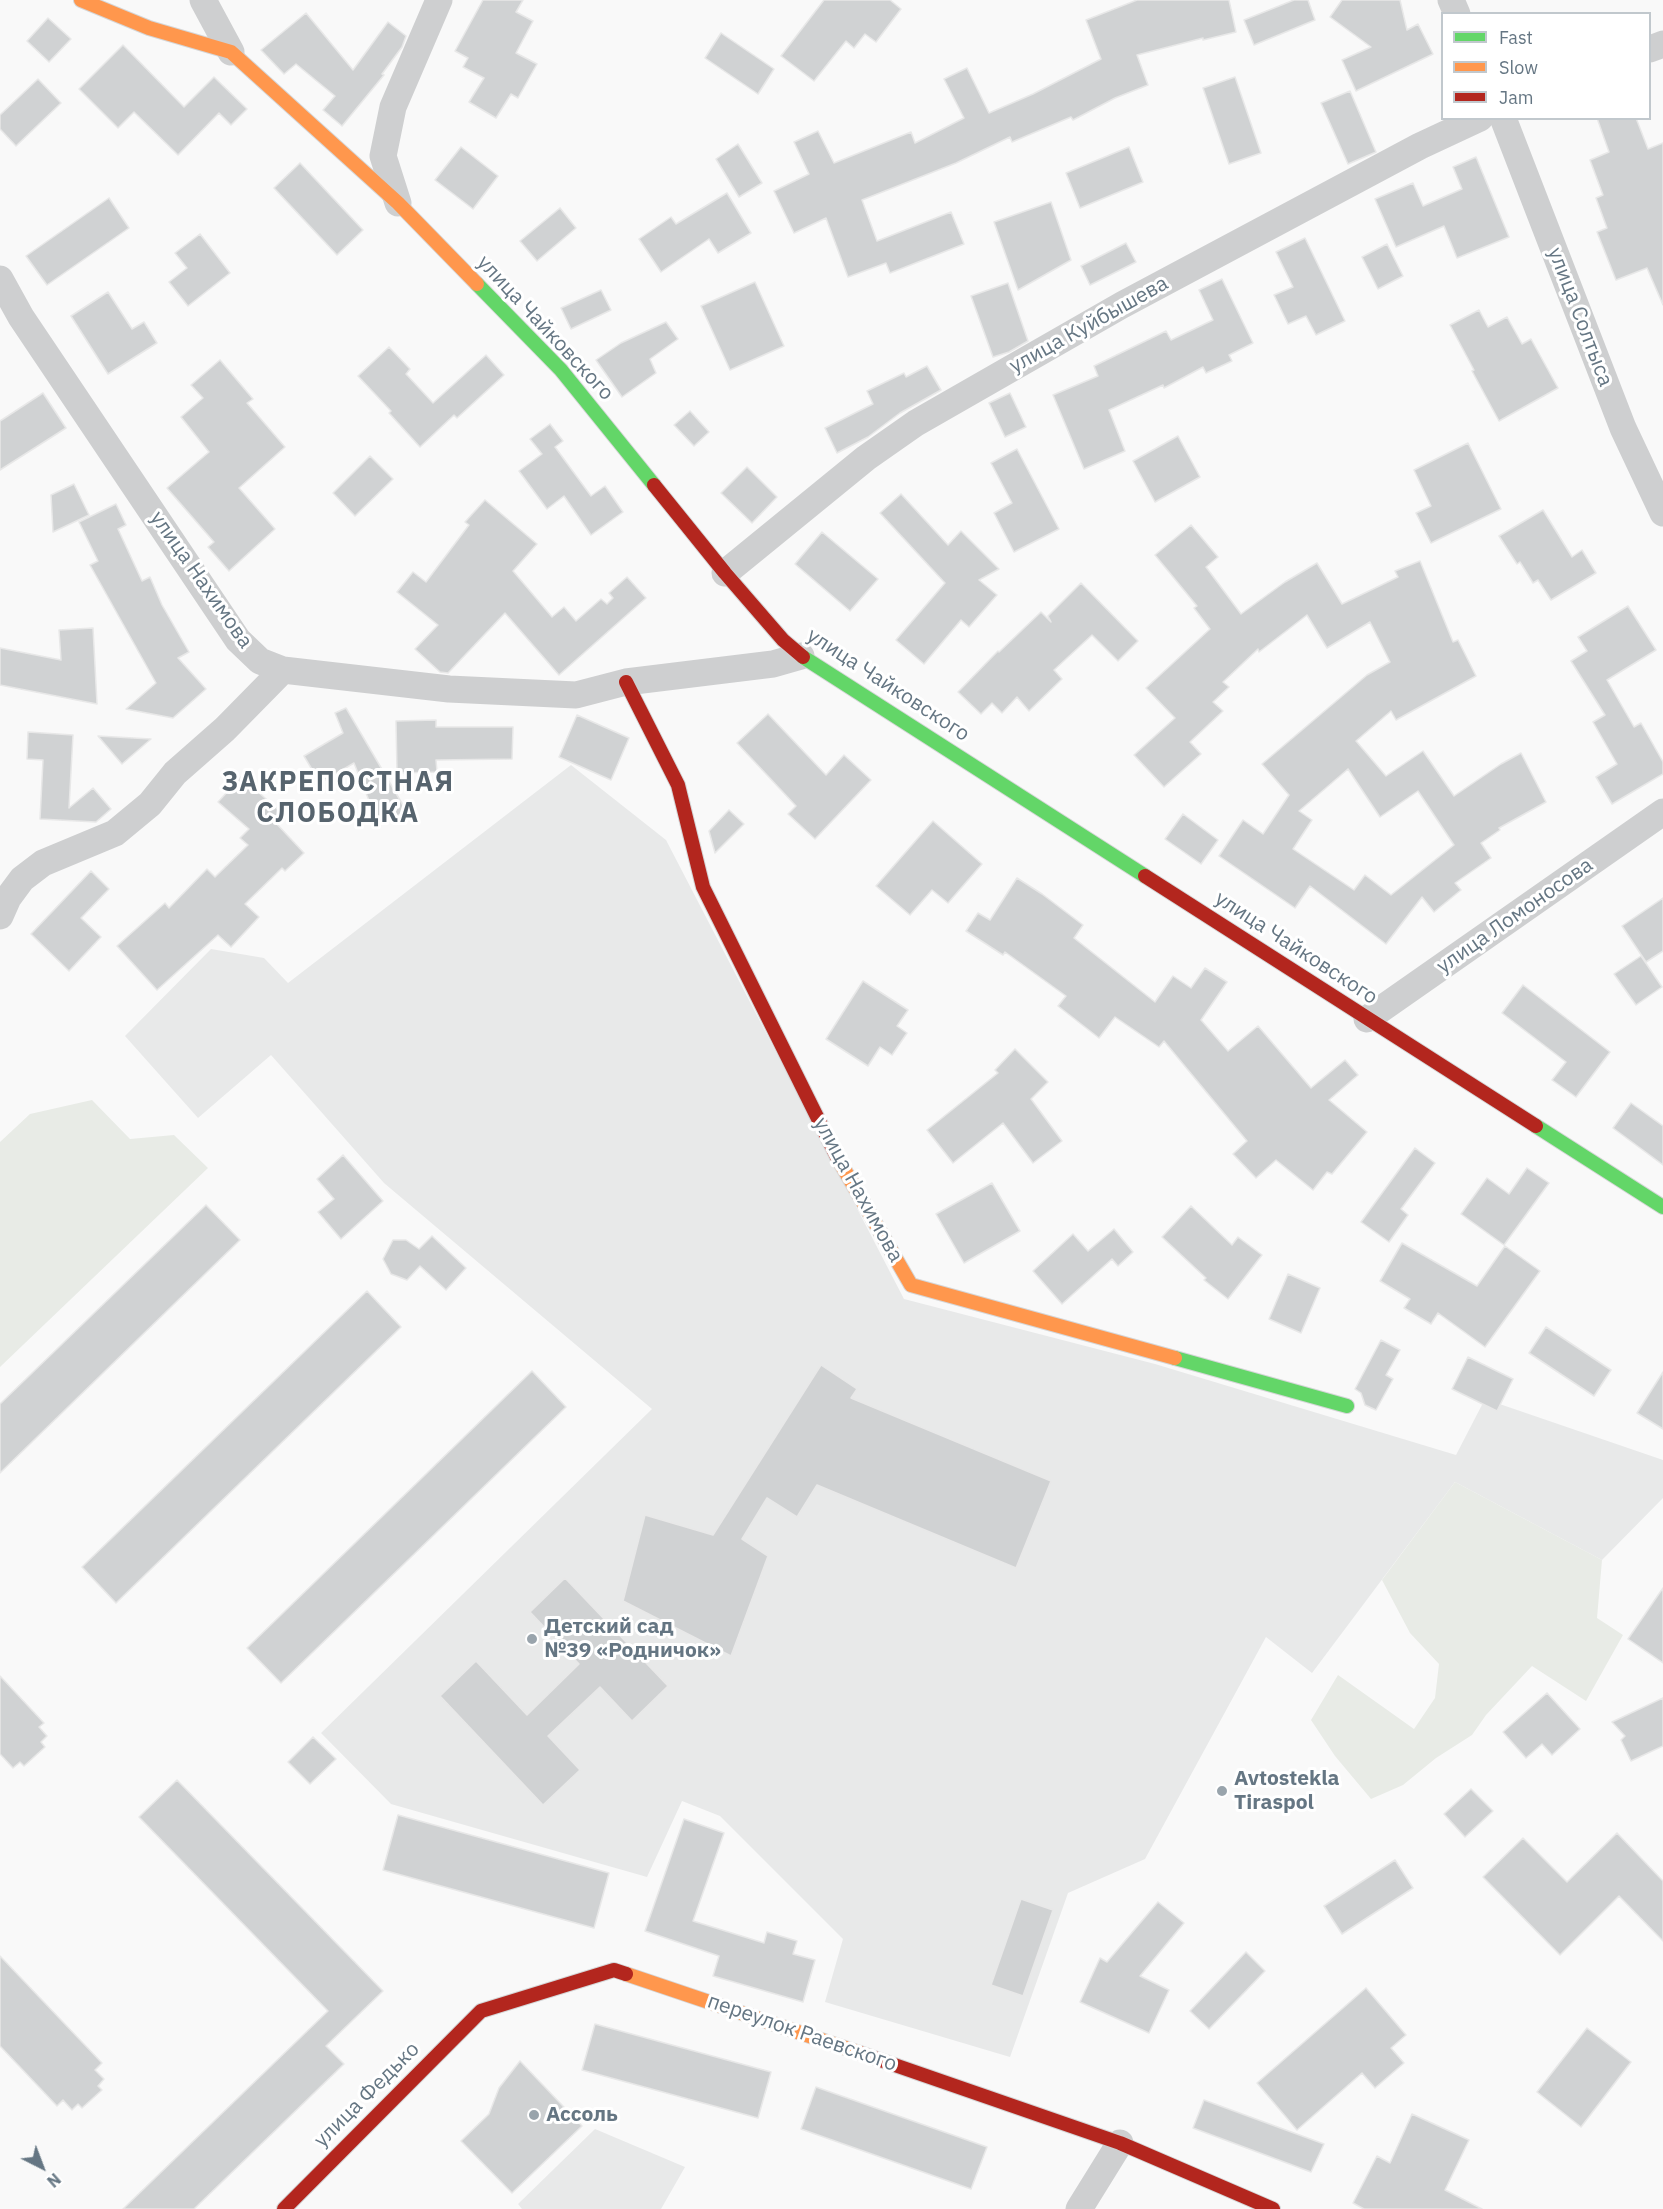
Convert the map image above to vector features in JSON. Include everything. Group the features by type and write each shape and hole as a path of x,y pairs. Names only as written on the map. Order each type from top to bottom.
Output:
{"street":[{"name":"улица Чайковского","path":"81,0 149,28 231,52 398,203 561,370 725,573 783,640 801,656 1663,1207"},
{"path":"203,0 231,52"},
{"path":"398,203 383,156 393,107 440,0"},
{"name":"улица Куйбышева","path":"725,573 858,465 916,423 1122,305 1420,146 1476,120"},
{"name":"улица Солтыса","path":"1504,120 1623,428 1663,513"},
{"name":"улица Нахимова","path":"0,279 21,317 238,640 260,662 283,670 449,690 576,695 626,682 773,664 801,656"},
{"path":"0,916 8,898 22,879 43,863 115,833 150,804 175,773 225,729 283,670"},
{"name":"улица Нахимова","path":"626,682 678,785 703,887 770,1019 830,1145 911,1285 1347,1406"},
{"name":"улица Ломоносова","path":"1367,1019 1663,812"},
{"name":"переулок Раевского","path":"481,2011 614,1970 1000,2100 1120,2143 1273,2209"},
{"name":"улица Федько","path":"284,2209 481,2011"},
{"path":"1079,2209 1120,2143"}],"shaded area":[{"path":"571,765 666,840 904,1299 1155,1364 1456,1455 1485,1399 1663,1460 1663,1498 1602,1560 1455,1482 1312,1673 1266,1637 1145,1859 1068,1893 1010,2057 825,2002 843,1939 720,1816 682,1801 647,1877 391,1804 321,1733 652,1409 384,1183 271,1055 198,1118 125,1036 211,949 264,958 288,983"},
{"path":"92,1100 130,1139 174,1135 208,1168 0,1367 0,1142 30,1114"},
{"path":"1455,1482 1602,1560 1597,1618 1623,1635 1586,1701 1532,1666 1486,1715 1472,1735 1436,1758 1403,1785 1371,1799 1335,1756 1311,1720 1338,1675 1414,1729 1435,1698 1439,1664 1410,1633 1382,1580"},
{"path":"595,2129 685,2167 661,2209 522,2209 518,2204"}],"building":[{"path":"483,0 523,0 516,12 533,21 516,53 537,64 518,98 511,94 496,118 469,102 484,78 463,67 468,58 455,51"},
{"path":"824,0 890,0 901,9 876,42 865,34 854,48 846,41 814,81 781,56"},
{"path":"1137,0 1229,0 1236,32 1137,55 1148,85 1115,98 1073,120 1071,117 1012,142 1010,137 956,163 862,200 877,241 951,212 964,244 890,273 886,263 848,277 826,218 794,233 774,191 809,174 794,142 818,131 834,163 911,132 915,143 964,118 944,79 967,68 989,113 1033,94 1101,59 1086,20"},
{"path":"1294,0 1308,0 1315,20 1254,45 1244,20"},
{"path":"1342,0 1400,0 1407,30 1418,24 1433,54 1356,91 1342,60 1371,47 1330,17"},
{"path":"306,13 353,70 388,22 406,36 402,47 382,74 384,75 342,126 323,110 335,96 296,64 284,74 261,50"},
{"path":"48,18 71,39 49,62 27,41"},
{"path":"721,33 774,69 758,94 705,58"},
{"path":"123,45 184,107 214,77 247,109 231,125 219,113 178,155 134,112 118,128 79,89"},
{"path":"1235,77 1261,153 1229,164 1203,88"},
{"path":"38,79 61,103 16,146 0,129 0,115"},
{"path":"1350,91 1376,152 1348,164 1321,103"},
{"path":"1598,120 1637,120 1648,149 1663,143 1663,305 1647,268 1616,280 1597,232 1607,228 1596,198 1603,195 1590,160 1609,152"},
{"path":"738,144 762,183 739,197 716,159"},
{"path":"461,147 498,176 473,209 435,180"},
{"path":"1129,147 1143,182 1080,208 1066,173"},
{"path":"1476,157 1509,237 1457,258 1444,226 1396,247 1375,199 1413,183 1423,206 1462,189 1453,167"},
{"path":"300,163 363,230 337,255 274,188"},
{"path":"727,193 751,233 718,253 709,239 661,272 639,239 671,217 676,224"},
{"path":"109,198 129,228 47,285 26,256"},
{"path":"1051,202 1071,260 1018,290 994,222"},
{"path":"560,208 576,228 537,261 520,241"},
{"path":"200,234 230,273 188,306 169,282 187,268 175,253"},
{"path":"1305,238 1345,321 1316,335 1306,316 1288,324 1274,295 1293,287 1276,252"},
{"path":"1126,243 1136,262 1090,285 1081,266"},
{"path":"1387,244 1403,276 1378,289 1362,257"},
{"path":"1222,279 1253,343 1229,355 1232,361 1206,373 1203,367 1164,388 1163,385 1109,410 1125,451 1084,469 1053,395 1098,376 1094,366 1166,331 1171,340 1213,320 1199,290"},
{"path":"755,282 784,346 730,370 701,306"},
{"path":"1008,283 1028,341 1009,352 993,357 971,296"},
{"path":"601,290 611,310 571,329 561,308"},
{"path":"108,292 132,329 144,322 157,343 108,374 71,316"},
{"path":"1479,310 1488,327 1507,317 1522,344 1531,339 1558,388 1499,421 1450,325"},
{"path":"666,322 678,339 650,359 656,373 622,397 596,360 621,343"},
{"path":"389,347 410,369 406,374 433,403 486,355 504,375 457,418 454,415 420,447 389,413 391,411 358,376"},
{"path":"220,360 253,399 247,403 285,447 239,488 275,529 229,571 208,547 214,542 167,488 209,452 181,417 203,398 191,385"},
{"path":"927,366 941,390 900,413 868,437 837,453 825,428 873,404 867,391 904,373 906,377"},
{"path":"43,393 66,428 0,470 0,421"},
{"path":"1010,393 1026,427 1005,437 989,403"},
{"path":"690,411 709,432 694,446 674,425"},
{"path":"550,424 563,441 555,447 591,496 605,486 623,512 591,535 564,496 547,509 519,471 542,454 530,439"},
{"path":"1178,436 1200,477 1155,502 1133,461"},
{"path":"1468,443 1501,509 1431,543 1416,513 1431,506 1414,470"},
{"path":"1017,449 1059,529 1014,552 994,513 1012,503 991,463"},
{"path":"370,456 393,479 355,516 333,493"},
{"path":"747,467 777,497 752,523 721,493"},
{"path":"74,484 89,515 53,532 51,495"},
{"path":"901,494 948,545 961,531 999,569 979,580 997,595 969,627 961,620 924,664 896,640 945,583 880,513"},
{"path":"485,500 537,544 513,571 552,617 564,607 576,621 601,599 607,604 613,598 609,593 627,577 646,598 559,675 505,613 448,673 440,672 415,649 438,625 397,592 413,572 426,582 469,525 465,522"},
{"path":"116,504 126,525 118,529 142,581 150,577 162,605 189,652 178,658 206,689 173,718 126,709 156,683 90,565 98,561 79,522"},
{"path":"1543,510 1572,557 1582,550 1596,573 1551,600 1538,580 1533,583 1520,562 1517,564 1499,536"},
{"path":"1191,525 1218,557 1206,567 1241,614 1285,582 1317,563 1342,604 1398,577 1395,571 1420,561 1453,642 1458,640 1476,676 1396,720 1391,711 1356,741 1386,776 1423,751 1454,796 1521,753 1546,802 1499,828 1500,830 1481,843 1491,858 1455,883 1461,890 1434,912 1422,897 1386,944 1310,886 1295,908 1219,856 1243,820 1263,834 1289,795 1262,764 1367,675 1390,662 1370,622 1327,648 1307,615 1259,652 1258,649 1223,682 1229,687 1213,702 1223,711 1190,742 1201,754 1164,787 1134,755 1175,718 1146,688 1210,629 1194,608 1197,606 1155,555","holes":["1348,769 1380,817 1418,791 1454,845 1391,895 1365,875 1354,890 1293,849 1312,820 1299,811"]},
{"path":"822,532 878,579 850,611 795,564"},
{"path":"1081,583 1138,641 1118,661 1092,635 1054,670 1062,679 1029,711 1017,697 1002,713 992,703 981,714 958,692 1041,612 1051,622 1048,616"},
{"path":"1628,606 1656,650 1607,680 1634,727 1641,723 1663,762 1663,774 1612,804 1596,777 1617,764 1593,722 1605,715 1571,661 1587,651 1578,637"},
{"path":"93,628 97,704 0,685 0,648 61,660 59,630"},
{"path":"346,708 407,812 378,823 354,763 320,783 304,756 343,733 335,713"},
{"path":"768,714 826,775 844,755 871,780 815,839 788,814 796,806 737,743"},
{"path":"577,715 629,738 611,780 559,757"},
{"path":"436,720 436,727 513,727 512,759 436,760 437,772 397,773 396,721"},
{"path":"28,732 73,735 69,808 93,788 111,809 96,822 40,819 43,760 27,759"},
{"path":"98,736 151,739 122,764"},
{"path":"241,777 281,812 274,821 304,853 285,871 282,868 245,904 259,917 231,947 218,935 157,990 117,946 165,903 169,908 207,869 215,877 248,845 240,838 249,829 218,802"},
{"path":"729,810 744,824 715,853 709,831"},
{"path":"1183,814 1218,840 1201,864 1165,839"},
{"path":"933,821 982,864 948,903 932,890 910,915 876,886"},
{"path":"91,871 109,889 81,918 101,937 69,971 31,934"},
{"path":"1017,878 1083,925 1074,938 1155,1002 1173,976 1191,988 1205,968 1227,982 1201,1020 1228,1051 1258,1026 1311,1088 1345,1060 1358,1075 1329,1100 1367,1132 1332,1174 1327,1172 1313,1190 1276,1160 1256,1178 1233,1154 1247,1141 1164,1041 1159,1047 1115,1017 1099,1038 1058,1006 1066,996 1005,952 1003,955 966,931 978,913 990,920"},
{"path":"1663,898 1663,951 1646,962 1622,926"},
{"path":"1641,956 1662,987 1636,1005 1614,974"},
{"path":"863,981 908,1010 897,1026 907,1033 892,1055 880,1047 868,1066 826,1039"},
{"path":"1523,985 1610,1052 1576,1097 1552,1080 1566,1062 1502,1013"},
{"path":"1015,1049 1048,1082 1031,1099 1062,1141 1033,1163 1003,1123 953,1163 927,1130 998,1073 995,1070"},
{"path":"1631,1103 1663,1126 1663,1165 1613,1128"},
{"path":"1415,1148 1435,1163 1401,1209 1408,1215 1389,1242 1361,1222"},
{"path":"343,1155 383,1201 341,1239 318,1212 334,1199 317,1179"},
{"path":"1527,1168 1549,1183 1504,1245 1461,1214 1487,1178 1509,1194"},
{"path":"992,1183 1020,1231 964,1263 936,1214"},
{"path":"206,1205 240,1240 0,1473 0,1404"},
{"path":"1191,1206 1232,1245 1238,1237 1262,1255 1228,1299 1204,1280 1206,1278 1162,1237"},
{"path":"1114,1229 1133,1252 1118,1266 1112,1259 1062,1304 1033,1271 1073,1234 1088,1251"},
{"path":"432,1236 466,1268 446,1290 420,1266 407,1280 391,1274 383,1259 393,1240 406,1240 419,1249"},
{"path":"1402,1243 1477,1286 1505,1246 1540,1271 1485,1347 1438,1313 1431,1324 1404,1308 1410,1299 1380,1281"},
{"path":"1288,1274 1320,1288 1301,1333 1269,1319"},
{"path":"367,1291 401,1327 116,1603 82,1567"},
{"path":"1546,1327 1611,1370 1594,1396 1529,1353"},
{"path":"1381,1340 1400,1350 1386,1375 1393,1379 1376,1410 1365,1405 1361,1393 1355,1389"},
{"path":"1468,1357 1513,1379 1497,1411 1452,1389"},
{"path":"821,1365 857,1389 851,1398 1051,1481 1016,1568 817,1485 797,1517 767,1498 742,1539 768,1556 731,1656 623,1601 645,1515 713,1535"},
{"path":"532,1371 566,1407 281,1683 247,1648"},
{"path":"1663,1372 1663,1429 1637,1413"},
{"path":"565,1578 668,1686 632,1721 600,1687 548,1736 580,1770 543,1805 440,1696 476,1661 527,1715 579,1664 530,1612"},
{"path":"1663,1588 1663,1663 1628,1639"},
{"path":"0,1676 44,1723 39,1727 47,1736 41,1742 45,1747 24,1766 20,1762 13,1768 0,1754"},
{"path":"1547,1693 1580,1729 1552,1755 1542,1744 1526,1758 1503,1732"},
{"path":"1663,1698 1663,1746 1631,1761 1621,1740 1625,1736 1612,1722"},
{"path":"313,1737 336,1759 310,1784 288,1762"},
{"path":"177,1780 383,1991 326,2046 344,2064 194,2209 123,2209 328,2011 139,1817"},
{"path":"1471,1789 1493,1811 1465,1837 1444,1814"},
{"path":"398,1815 609,1873 594,1928 383,1870"},
{"path":"684,1819 724,1833 693,1921 764,1943 767,1932 797,1941 793,1954 815,1960 803,2002 713,1976 719,1956 645,1931"},
{"path":"1617,1833 1663,1881 1663,1941 1619,1896 1560,1955 1483,1877 1523,1838 1567,1882"},
{"path":"1395,1860 1413,1888 1342,1934 1324,1906"},
{"path":"1021,1899 1053,1910 1023,1996 991,1985"},
{"path":"1158,1902 1184,1923 1140,1976 1169,1990 1149,2033 1080,2002 1100,1958 1107,1962"},
{"path":"1246,1952 1265,1971 1209,2029 1190,2011"},
{"path":"0,1956 102,2063 95,2070 104,2079 98,2086 102,2090 82,2108 78,2104 72,2110 63,2100 57,2106 0,2046"},
{"path":"1366,1988 1406,2035 1391,2048 1404,2063 1375,2088 1362,2073 1297,2130 1257,2083"},
{"path":"595,2024 771,2072 758,2118 582,2070"},
{"path":"1587,2028 1631,2062 1581,2127 1537,2092"},
{"path":"520,2061 582,2126 512,2193 461,2141 489,2114 499,2088"},
{"path":"816,2087 987,2147 971,2189 801,2129"},
{"path":"1204,2100 1324,2144 1311,2172 1193,2128"},
{"path":"1412,2114 1469,2140 1445,2190 1482,2209 1364,2209 1353,2203 1377,2156 1390,2163"}],"traffic: fast":[{"path":"477,284 561,370 654,485"},
{"path":"803,657 1145,876"},
{"path":"1536,1126 1663,1207"},
{"path":"1175,1358 1347,1406"}],"traffic: slow":[{"path":"81,0 149,28 231,52 398,203 477,284"},
{"path":"837,1157 911,1285 1175,1358"},
{"path":"626,1974 860,2053"}],"traffic: jam":[{"path":"654,485 783,640 803,657"},
{"path":"626,682 678,785 703,887 837,1157"},
{"path":"1145,876 1536,1126"},
{"path":"284,2209 481,2011 614,1970 626,1974"},
{"path":"860,2053 1120,2143 1273,2209"}],"place":[{"name":"Детский сад №39 «Родничок»","path":"532,1639"},
{"name":"Avtostekla Tiraspol","path":"1222,1791"},
{"name":"Ассоль","path":"534,2115"}],"district":[{"name":"ЗАКРЕПОСТНАЯ СЛОБОДКА","path":"338,798"}]}
